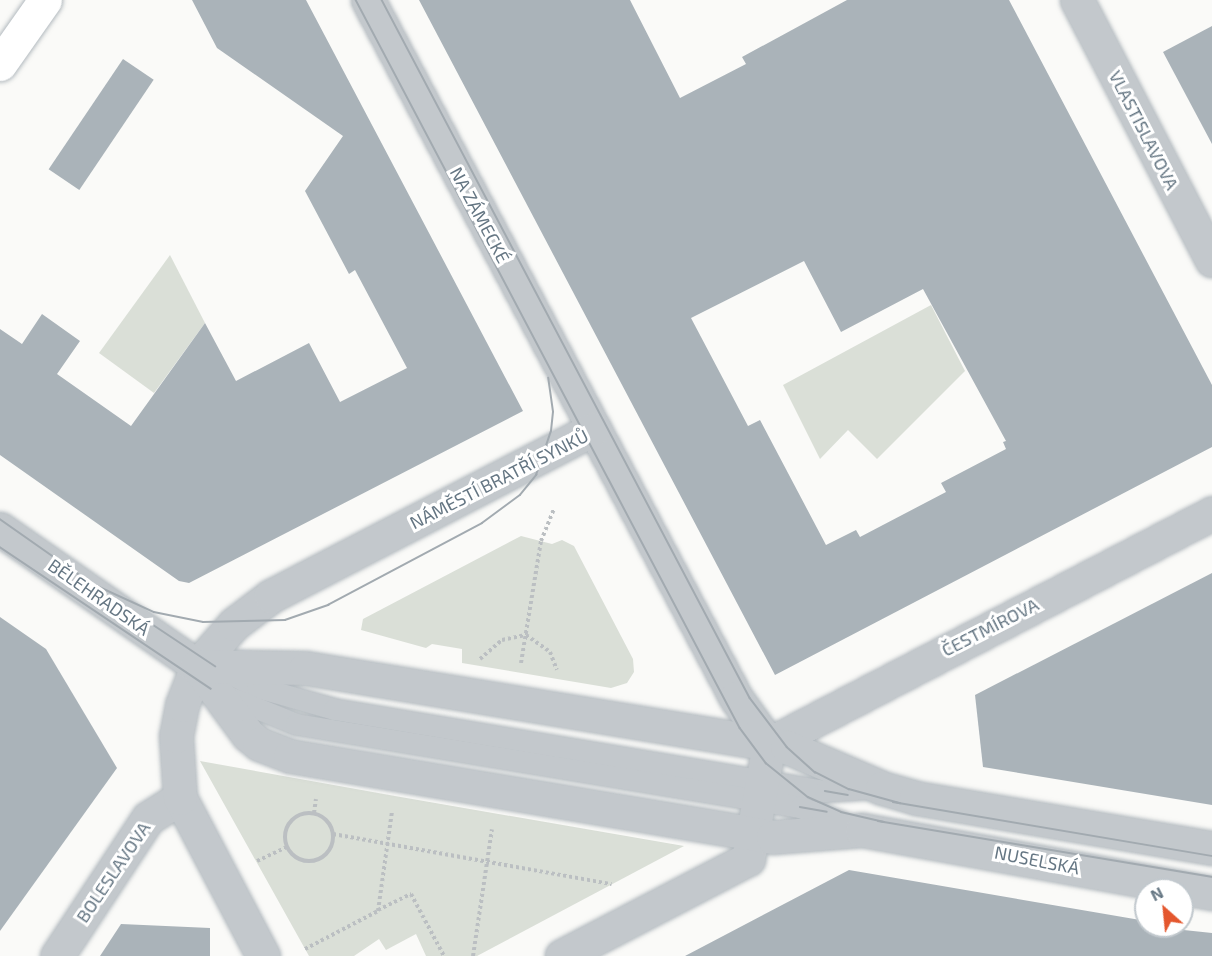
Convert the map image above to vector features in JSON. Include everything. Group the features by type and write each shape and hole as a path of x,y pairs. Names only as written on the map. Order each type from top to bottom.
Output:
{"main road":[{"path":"0,64 45,0"}],"street":[{"name":"NA ZÁMECKÉ","path":"368,0 593,429"},
{"name":"VLASTISLAVOVA","path":"1077,0 1212,260"},
{"name":"NÁMĚSTÍ BRATŘÍ SYNKŮ","path":"263,956 180,798 176,736 182,705 208,674 234,624 271,596 593,429 736,698 769,744"},
{"name":"ČESTMÍROVA","path":"769,744 1212,513"},
{"name":"BĚLEHRADSKÁ","path":"0,529 208,674"},
{"path":"862,830 789,837 753,834 290,756 259,744 248,735 208,674 306,668 769,744 813,756 882,788 916,798 1212,848"},
{"path":"562,956 748,859 769,744"},
{"name":"BOLESLAVOVA","path":"57,956 148,818 180,798"},
{"name":"NUSELSKÁ","path":"862,830 1212,893"}],"lane":[{"path":"208,674 297,724 761,790 825,791 882,788"},
{"path":"761,790 862,830"}],"path":[{"path":"520,672 541,541 554,509"},
{"path":"477,666 481,657 502,639 526,635 550,652 559,679"},
{"path":"378,911 393,806"},
{"path":"333,834 329,852 315,861 300,860 287,847 286,830 299,815 321,816 333,834 486,864 612,884"},
{"path":"473,956 493,823"},
{"path":"256,862 287,847"},
{"path":"305,949 411,894 444,956"}],"shaded area":[{"path":"170,255 205,323 154,393 99,353"},
{"path":"931,305 965,371 877,459 848,430 820,459 783,385"},
{"path":"521,536 552,544 562,540 574,546 633,659 634,672 627,683 611,688 462,663 462,649 432,644 426,648 361,630 363,619"},
{"path":"200,761 684,846 477,956 426,956 416,934 386,950 379,939 354,956 309,956"}],"building":[{"path":"192,0 306,0 523,411 189,583 179,581 0,455 0,329 22,344 42,314 80,341 57,374 131,426 205,323 236,381 309,343 340,402 407,368 355,270 349,274 305,191 343,136 217,48"},
{"path":"419,0 630,0 680,98 746,64 742,57 847,0 1009,0 1212,385 1212,447 775,675","holes":["804,261 841,332 923,289 1006,441 1003,442 1006,449 941,483 946,492 860,537 856,530 826,545 760,420 748,426 691,318"]},
{"path":"1212,26 1212,144 1163,52"},
{"path":"123,59 154,80 79,190 49,169"},
{"path":"1212,573 1212,805 983,767 975,695"},
{"path":"0,617 46,649 117,768 0,931"},
{"path":"849,870 1134,919 1134,938 1194,938 1194,931 1212,933 1212,956 685,956"},
{"path":"121,924 210,928 210,956 100,956"}],"tram line":[{"path":"356,0 740,728 766,763 808,797 841,812 884,822"},
{"path":"382,0 750,698 787,747 815,772 849,789 900,803"},
{"path":"93,584 154,612 203,622 285,620 328,605 482,523 520,495 536,475 551,431 553,412 548,378"},
{"path":"0,519 98,588"},
{"path":"0,547 211,689"},
{"path":"128,608 215,666"},
{"path":"825,791 848,795"},
{"path":"893,802 1212,856"},
{"path":"800,807 827,812"},
{"path":"878,821 1212,877"}]}
